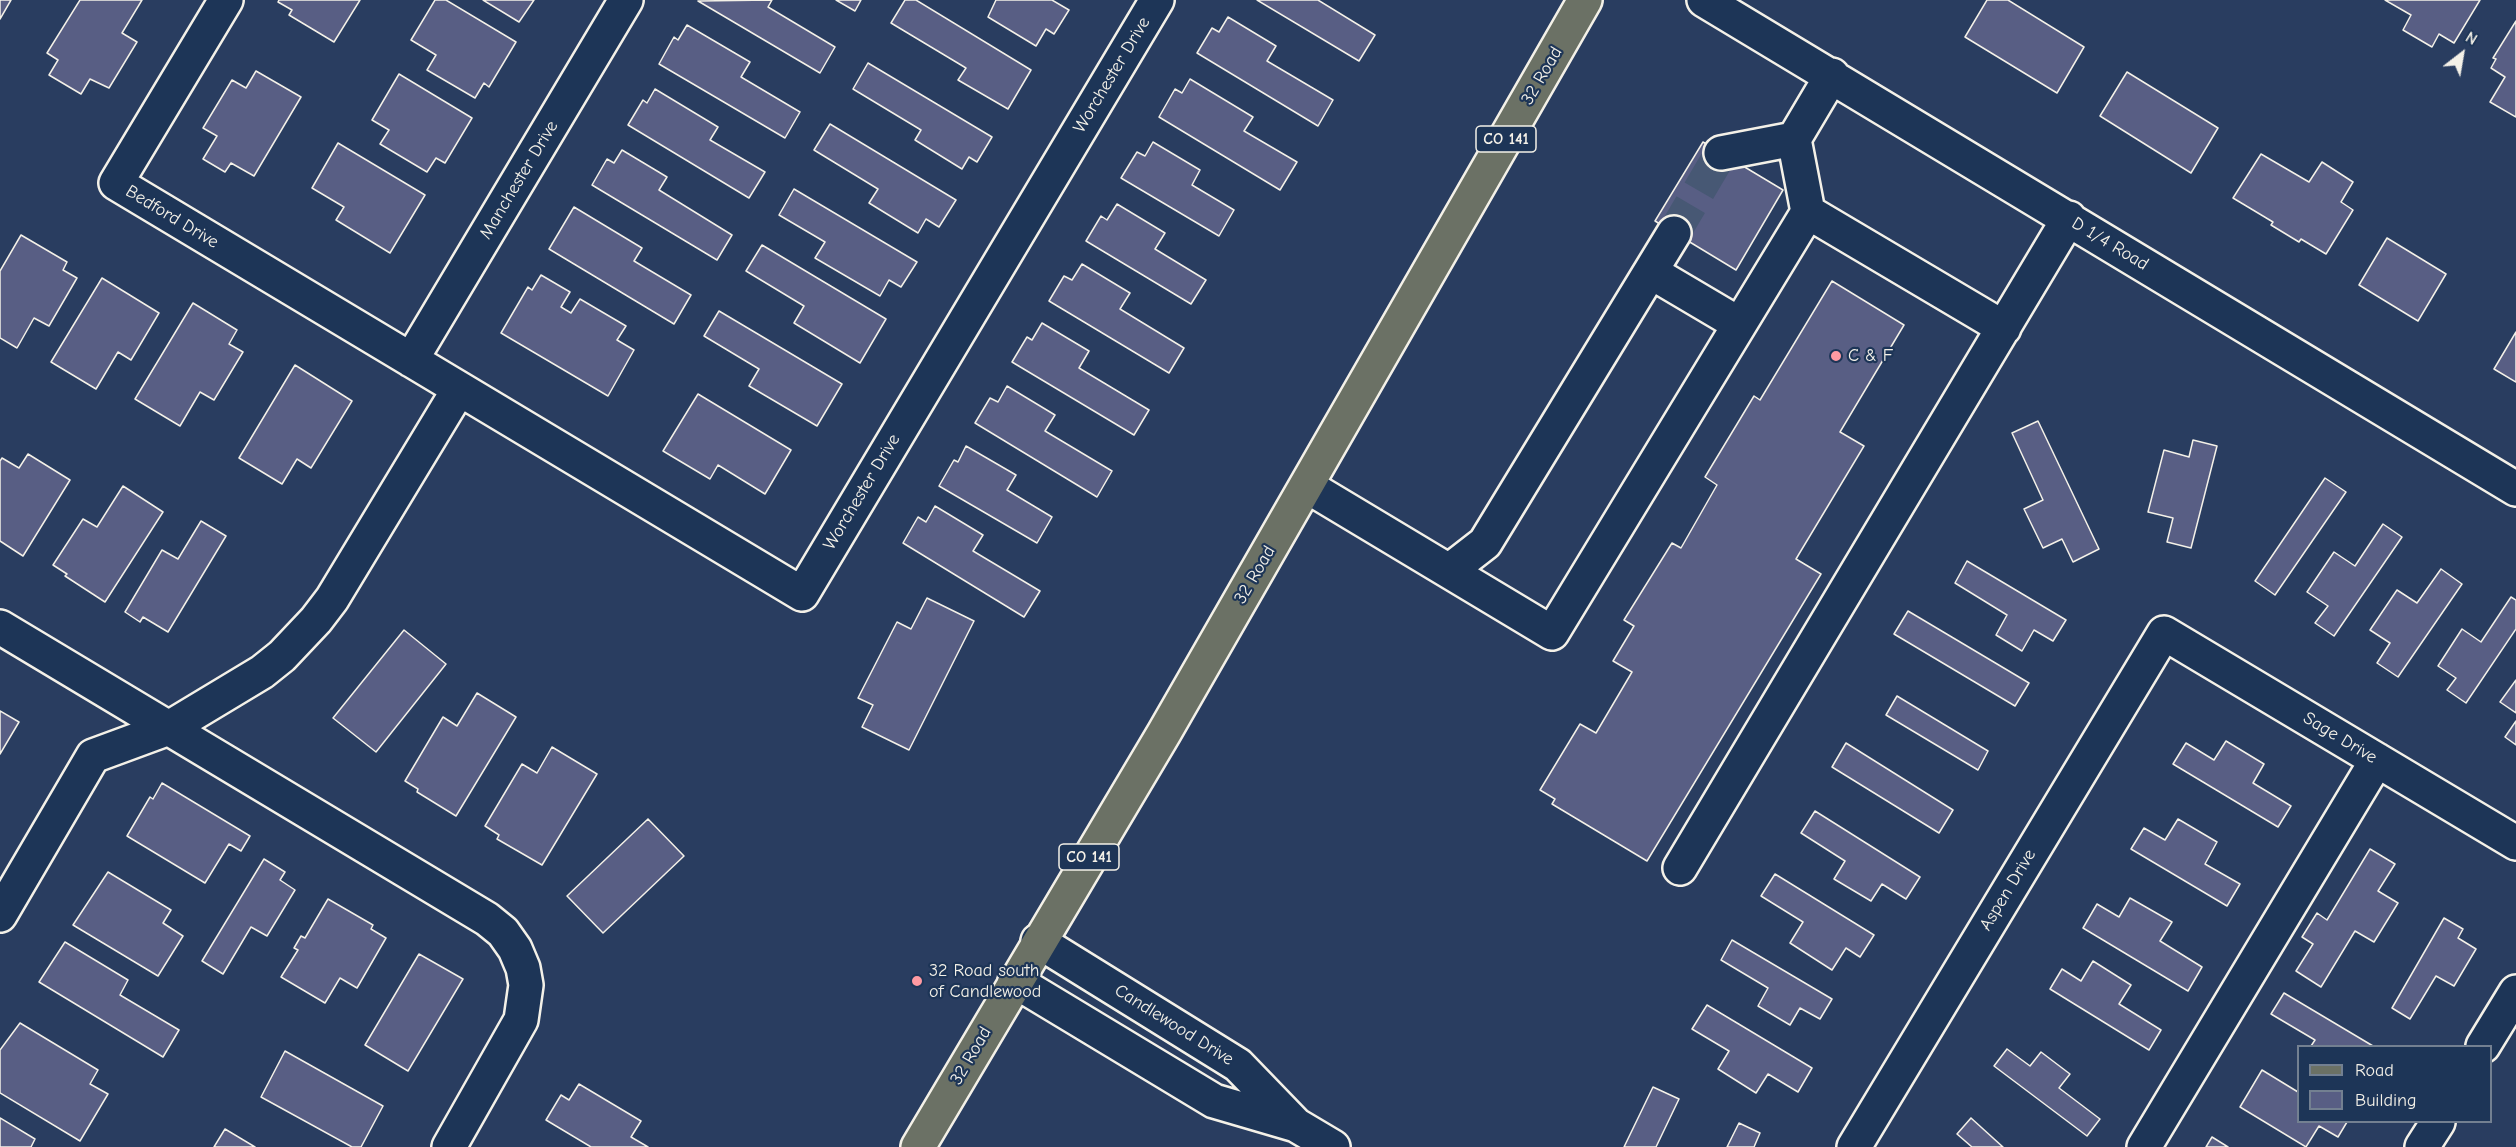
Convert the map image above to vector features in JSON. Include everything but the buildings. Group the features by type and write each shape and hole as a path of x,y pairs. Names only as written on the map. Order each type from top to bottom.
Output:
{"main road":[{"name":"32 Road","path":"918,1147 1038,941 1164,733 1585,0"}],"street":[{"name":"Bedford Drive","path":"226,0 116,183 411,360"},
{"name":"Manchester Drive","path":"411,360 626,0"},
{"name":"Worchester Drive","path":"411,360 802,594 1156,0"},
{"name":"D 1/4 Road","path":"1704,0 2516,489"},
{"path":"1307,486 1552,633 1808,212 1794,139 1832,75"},
{"path":"1721,153 1794,139"},
{"path":"1808,212 2004,328"},
{"path":"1680,868 2069,219"},
{"path":"1449,571 1485,543 1674,233"},
{"path":"1651,272 1739,324"},
{"path":"0,915 93,756 170,728 262,672 282,656 316,620 332,599 459,389"},
{"path":"0,627 487,919 503,932 515,949 523,968 526,985 521,1020 449,1147"},
{"name":"Sage Drive","path":"2164,633 2516,843"},
{"name":"Aspen Drive","path":"1854,1147 2164,633"},
{"path":"2144,1147 2377,760"},
{"name":"Candlewood Drive","path":"1038,941 1238,1065 1296,1125"},
{"name":"Candlewood Drive","path":"1015,981 1214,1101 1296,1125 1333,1147"},
{"path":"2484,1045 2516,992"},
{"path":"2422,1147 2437,1123"}],"tunnel":[{"path":"1674,233 1721,153"}],"place":[{"name":"C & F","path":"1836,356"},
{"name":"32 Road south of Candlewood","path":"917,981"}]}
